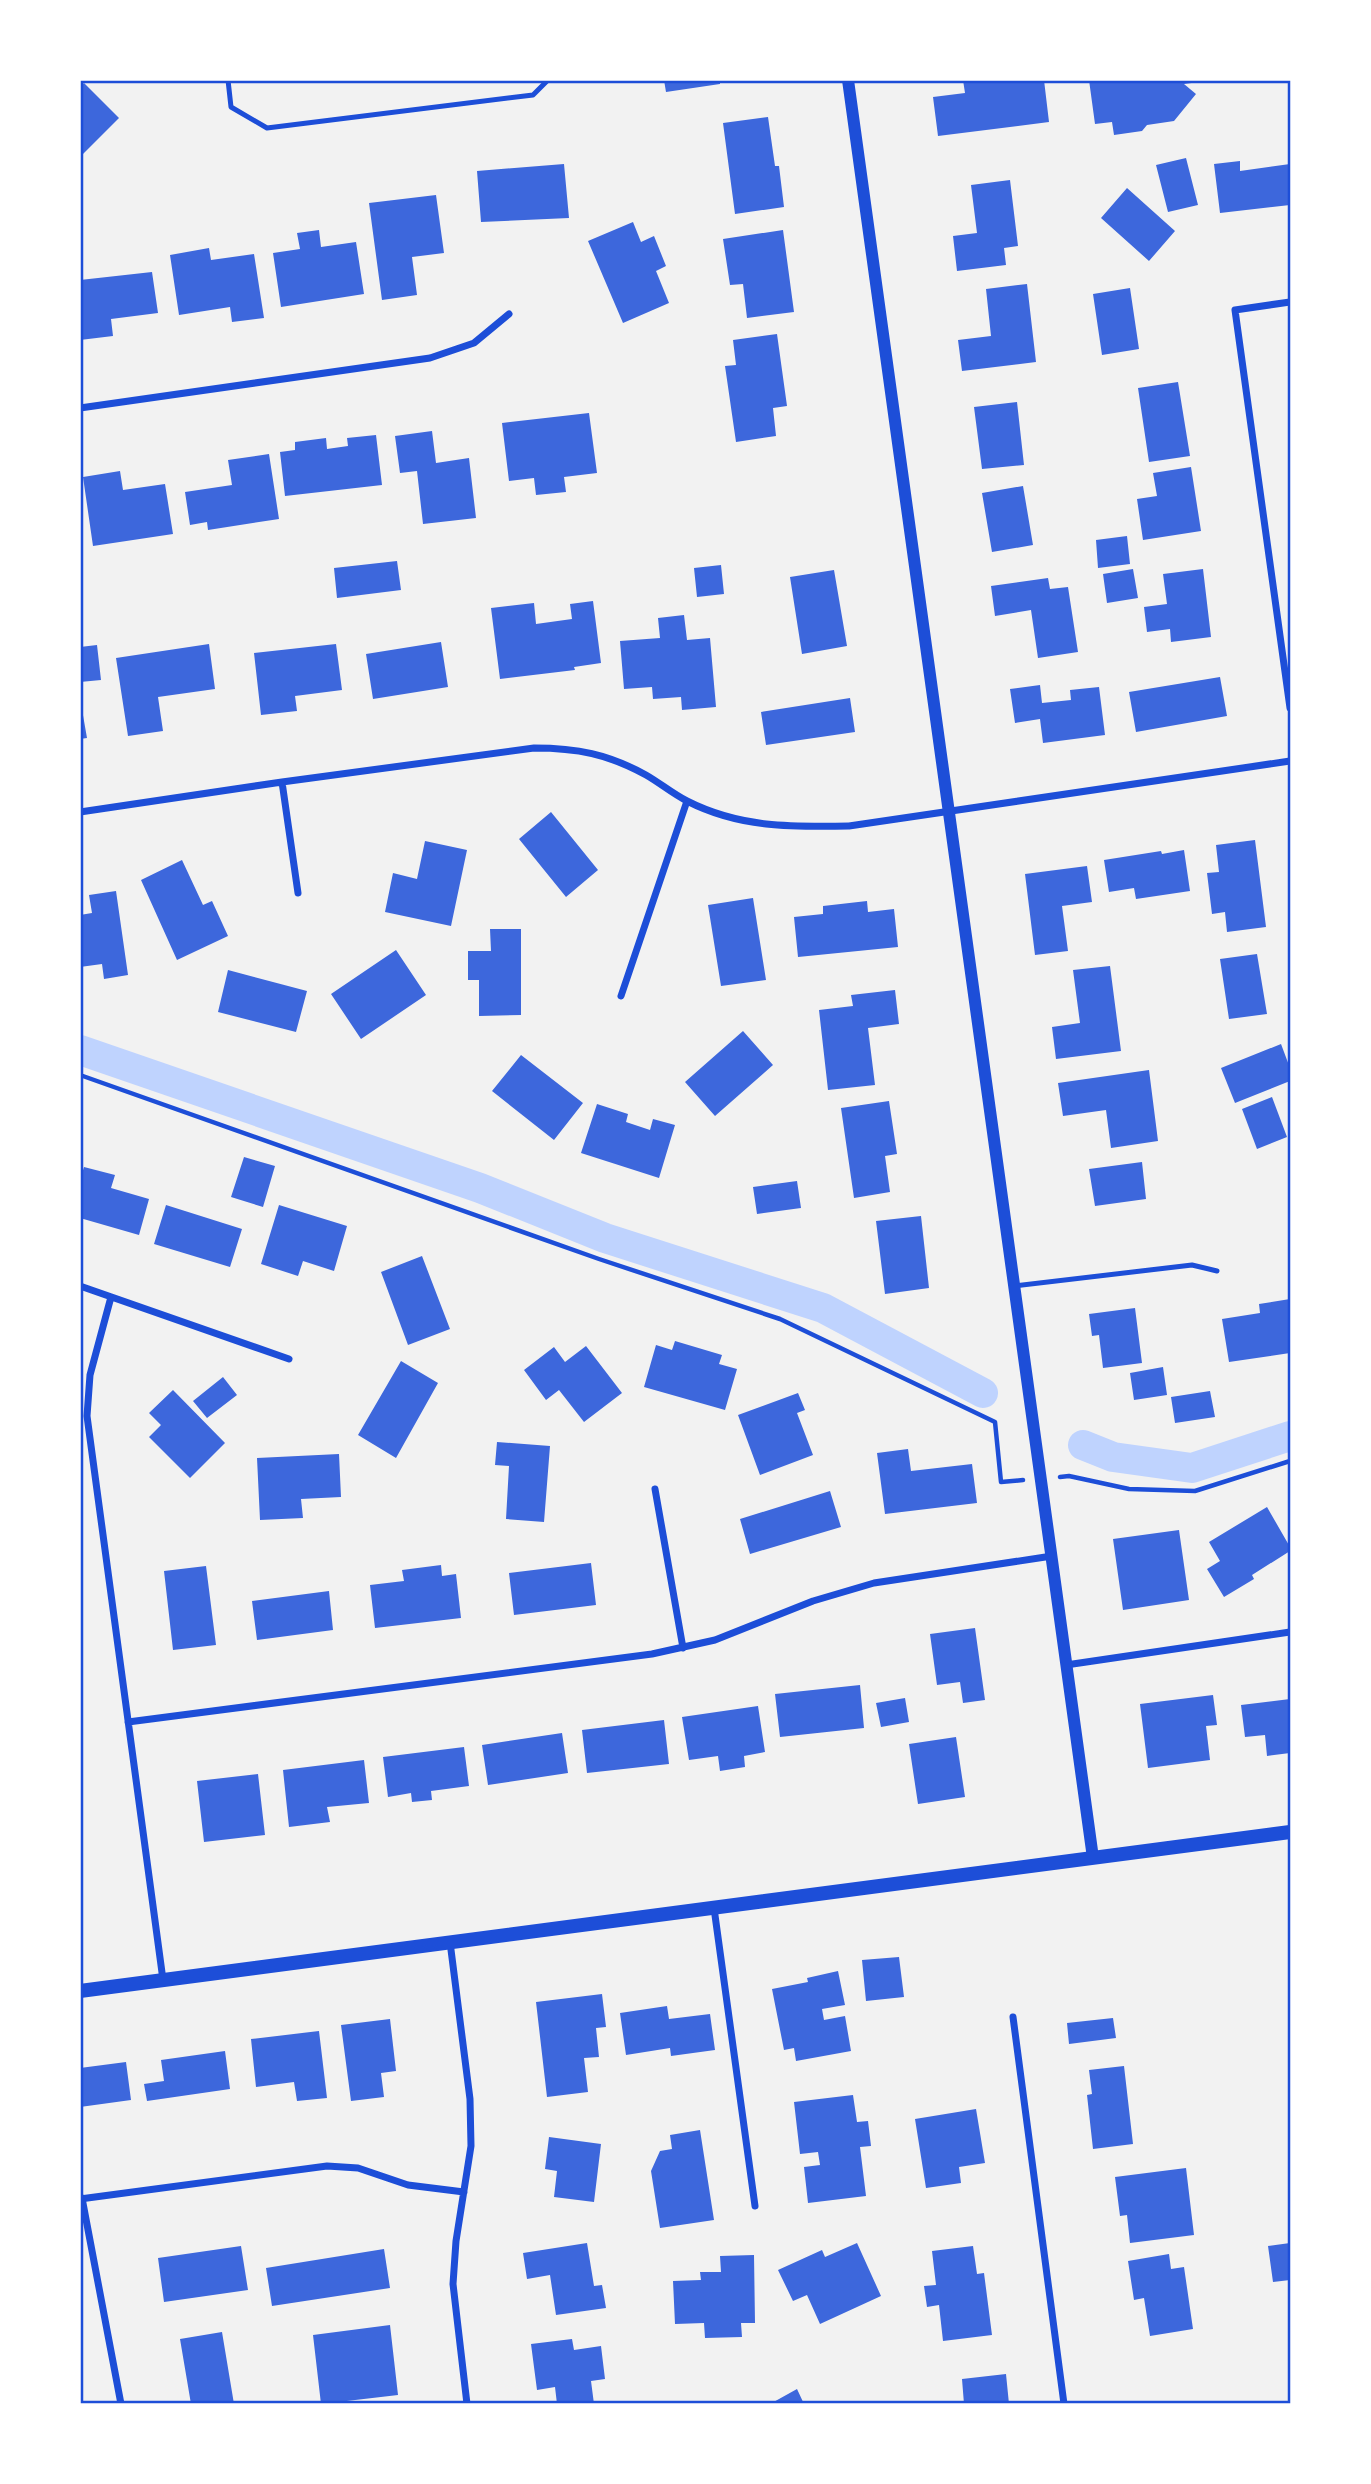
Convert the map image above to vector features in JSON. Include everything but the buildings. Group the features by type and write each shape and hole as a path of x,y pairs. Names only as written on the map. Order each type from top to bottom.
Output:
{"main road":[{"path":"80,1991 1290,1832"}],"street":[{"path":"848,80 1093,1858"},
{"path":"1290,302 1235,310 1290,708"},
{"path":"80,408 430,358 474,343 509,314"},
{"path":"80,812 534,748 567,748 602,754 646,775 687,802 730,817 781,827 849,826 1290,761"},
{"path":"282,782 298,893"},
{"path":"621,996 687,802"},
{"path":"80,1286 289,1359"},
{"path":"111,1297 90,1374 87,1416 163,1980"},
{"path":"655,1489 683,1648"},
{"path":"128,1722 683,1648 715,1640 813,1601 863,1586 1052,1556"},
{"path":"1066,1665 1290,1632"},
{"path":"714,1907 755,2206"},
{"path":"450,1942 470,2099 471,2146 456,2241 453,2284 467,2403"},
{"path":"1013,2017 1064,2403"},
{"path":"121,2403 81,2199 335,2166 358,2168 421,2188 464,2192"}],"lane":[{"path":"228,80 231,107 267,128 533,95 548,80"},
{"path":"1014,1286 1192,1265 1217,1271"}],"path":[{"path":"80,1075 780,1319 995,1422 1001,1482 1009,1481"},
{"path":"1069,1476 1129,1489 1195,1491 1290,1461"}],"waterway":[{"path":"80,1050 480,1188 605,1238 823,1308 983,1393"},
{"path":"1083,1445 1113,1457 1192,1468 1290,1436"}]}
